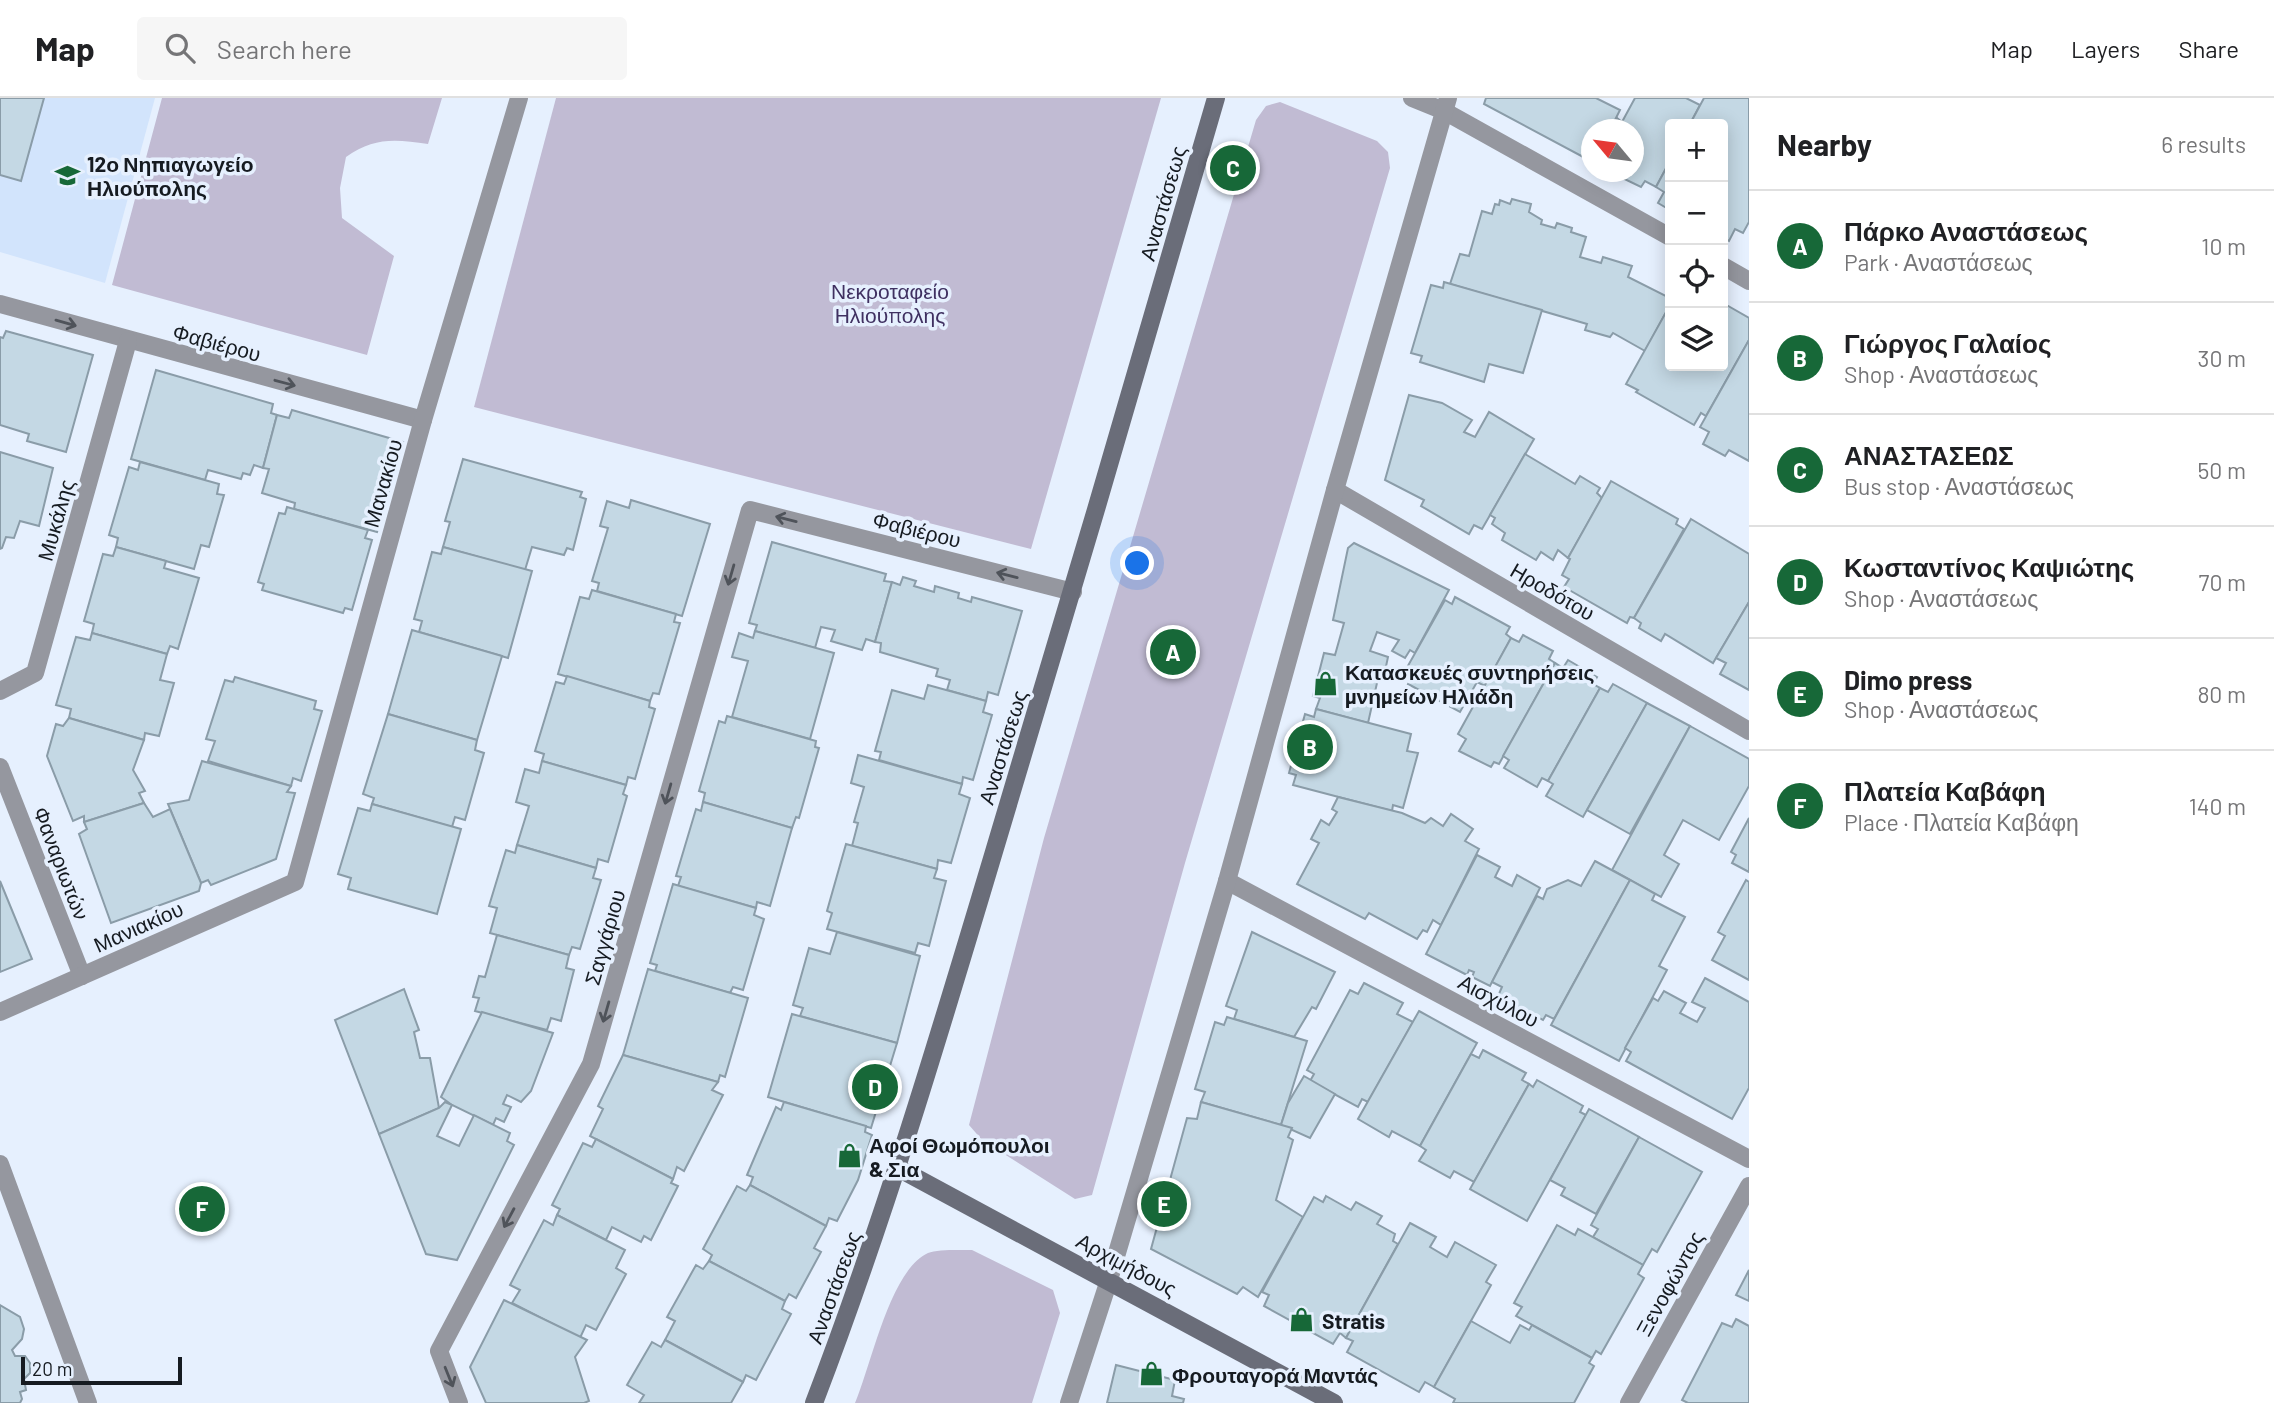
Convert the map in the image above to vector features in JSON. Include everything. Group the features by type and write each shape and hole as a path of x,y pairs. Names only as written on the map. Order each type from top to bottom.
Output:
{"street":[{"name":"Μανακίου","path":"295,882 423,420 519,98"},
{"name":"Αναστάσεως","path":"814,1403 853,1303 898,1168 1073,592 1216,98"},
{"path":"1412,98 1446,104 1665,234"},
{"path":"1069,1403 1109,1279 1227,881 1335,490 1446,104"},
{"path":"1728,269 1749,281"},
{"name":"Φαβιέρου","path":"0,304 423,420"},
{"name":"Μυκάλης","path":"0,691 35,673 128,341"},
{"name":"Ηροδότου","path":"1335,490 1749,731"},
{"name":"Φαβιέρου","path":"750,510 1073,592"},
{"name":"Σαγγάριου","path":"459,1403 439,1351 591,1064 750,510"},
{"name":"Φαναριωτών","path":"0,766 82,976"},
{"name":"Αισχύλου","path":"1227,881 1749,1159"},
{"name":"Μανιακίου","path":"0,1012 295,882"},
{"path":"0,1164 88,1403"},
{"name":"Αρχιμήδους","path":"898,1168 1109,1279 1334,1403"},
{"name":"Ξενοφώντος","path":"1629,1403 1749,1186"}],"shaded area":[{"name":"12ο Νηπιαγωγείο Ηλιούπολης","path":"0,98 155,98 105,283 0,252"}],"green space":[{"path":"162,98 442,98 428,144 385,141 356,150 346,157 340,188 342,218 394,256 367,355 112,285"},
{"name":"Νεκροταφείο Ηλιούπολης","path":"556,98 1161,98 1031,549 474,407"},
{"path":"1280,102 1377,141 1388,152 1390,168 1185,863 1092,1195 1075,1199 982,1140 969,1125 1044,838 1256,120 1266,106"},
{"path":"972,1250 1053,1290 1060,1313 1032,1403 855,1403 883,1320 903,1278 915,1263 928,1253"}],"building":[{"path":"0,98 44,98 21,181 0,175"},
{"path":"1486,98 1596,98 1620,110 1616,119 1581,119 1581,156 1484,104"},
{"path":"1635,98 1686,98 1700,105 1693,119 1665,119 1665,170 1656,187 1645,181 1641,187 1631,182 1644,182 1644,119 1624,119"},
{"path":"1704,98 1749,98 1749,222 1743,233 1735,229 1729,241 1728,119 1693,119"},
{"path":"1665,170 1665,207 1658,203 1664,192 1656,187"},
{"path":"1512,199 1531,204 1529,212 1542,220 1541,224 1555,228 1557,223 1572,228 1571,232 1586,237 1580,257 1601,263 1603,257 1632,266 1628,277 1665,296 1665,314 1645,351 1613,333 1610,337 1585,330 1587,324 1450,284 1460,254 1469,256 1482,211 1492,214 1495,204 1499,205 1500,200 1510,204"},
{"path":"1444,282 1542,310 1523,373 1489,364 1484,382 1420,362 1422,356 1411,353 1431,285 1443,288"},
{"path":"1728,306 1749,318 1749,340 1706,416 1701,413 1694,425 1626,384 1665,314 1665,371 1728,371"},
{"path":"6,331 93,355 66,452 27,441 29,434 0,425 0,337 3,338"},
{"path":"1749,340 1749,461 1729,450 1725,456 1703,444 1709,432 1700,427"},
{"path":"156,370 273,404 271,413 277,415 263,468 254,465 250,475 243,473 241,479 208,470 205,480 131,459"},
{"path":"1409,395 1442,403 1472,420 1464,432 1475,437 1489,412 1534,439 1482,529 1474,525 1469,534 1421,506 1424,500 1385,480"},
{"path":"292,410 403,442 377,532 294,509 295,503 262,493 269,469 263,468 277,415 289,418"},
{"path":"0,452 53,468 39,526 20,521 14,538 6,537 0,549"},
{"path":"1525,454 1575,484 1580,476 1600,488 1597,493 1602,498 1568,558 1558,550 1553,560 1541,552 1536,560 1502,540 1505,533 1492,524 1495,518 1490,515"},
{"path":"463,459 582,492 580,497 586,499 573,550 567,548 564,555 532,547 525,570 443,547 450,522 445,521"},
{"path":"140,462 219,484 217,494 224,495 209,547 201,545 194,569 116,547 118,538 109,535 129,467 138,470"},
{"path":"1611,481 1678,519 1676,524 1684,529 1634,618 1630,617 1627,623 1564,587 1569,579 1562,575 1570,559 1568,558"},
{"path":"631,500 710,524 682,616 597,591 599,583 592,581 608,528 600,526 607,501 629,508"},
{"path":"287,507 368,530 365,538 372,540 352,610 345,608 343,613 262,590 264,584 258,582 279,513 285,514"},
{"path":"1691,519 1749,554 1749,602 1713,663 1665,634 1661,641 1639,628 1641,623 1634,618"},
{"path":"772,542 886,574 884,581 892,582 875,642 866,639 862,650 831,641 835,630 821,627 815,648 755,631 757,625 749,623"},
{"path":"1354,543 1449,590 1415,653 1410,650 1405,658 1392,651 1399,640 1377,632 1370,651 1388,657 1384,676 1379,674 1368,723 1316,709 1320,698 1313,696 1324,653 1335,655 1344,623 1333,620 1348,548"},
{"path":"116,547 166,561 164,568 199,578 178,649 170,646 167,654 92,633 94,624 84,621 103,554 113,556"},
{"path":"443,547 532,571 508,658 419,632 422,621 414,619 432,552 441,554"},
{"path":"903,577 916,581 914,586 934,592 935,586 959,593 958,598 971,602 972,597 1022,611 998,695 988,692 986,701 947,690 950,680 936,676 938,669 880,652 881,643 875,642 892,582 900,585"},
{"path":"592,590 676,614 674,622 680,623 659,694 653,693 650,701 558,674 580,597 589,599"},
{"path":"1455,597 1510,627 1506,634 1511,638 1485,686 1477,682 1460,712 1408,684 1413,675 1405,671 1445,600 1452,604"},
{"path":"1749,602 1749,690 1720,674 1726,663 1716,658"},
{"path":"412,630 502,656 477,740 388,714"},
{"path":"755,631 834,653 810,739 732,717 748,661 732,657 739,633 753,638"},
{"path":"92,633 167,654 160,680 174,683 159,736 145,733 144,740 69,718 71,709 56,705 76,637 90,640"},
{"path":"1523,635 1553,651 1549,659 1555,663 1499,764 1494,762 1491,767 1459,751 1466,739 1458,734 1511,638 1519,642"},
{"path":"1568,660 1597,677 1593,684 1600,688 1548,781 1542,778 1537,787 1504,768 1509,760 1503,756 1555,663 1563,668"},
{"path":"567,676 650,701 649,707 655,709 635,779 628,777 626,785 542,761 544,754 535,751 556,682 564,684"},
{"path":"235,677 316,701 314,709 322,711 301,781 293,778 291,786 208,761 215,741 206,739 225,680 233,682"},
{"path":"1613,684 1647,703 1583,817 1546,796 1553,784 1548,781 1600,688 1608,692"},
{"path":"928,685 986,701 983,712 992,715 973,780 963,777 962,784 879,760 881,752 875,751 892,690 924,699"},
{"path":"1647,703 1690,726 1630,834 1587,810"},
{"path":"1316,709 1411,734 1407,751 1418,753 1403,808 1393,805 1392,811 1293,785 1296,775 1289,773 1305,714 1314,717"},
{"path":"388,714 477,740 475,750 484,753 465,820 455,817 452,827 372,804 374,798 363,794"},
{"path":"727,716 816,741 815,747 819,748 799,818 796,817 792,828 703,802 705,793 699,791 719,721 725,723"},
{"path":"69,718 144,740 133,770 145,791 139,793 144,803 84,822 84,816 73,821 47,756 56,724 63,726"},
{"path":"1690,726 1749,759 1749,786 1719,840 1683,820 1664,855 1679,864 1661,897 1612,870"},
{"path":"858,755 962,784 959,794 970,798 951,863 938,860 937,869 852,846 858,823 854,822 864,787 851,783"},
{"path":"202,761 291,786 287,792 295,793 276,859 211,885 208,880 201,883 168,804 189,800"},
{"path":"542,761 626,785 623,794 627,796 608,862 598,859 596,868 517,845 529,806 516,802 525,769 539,773"},
{"path":"1338,797 1402,813 1425,823 1431,818 1443,826 1451,814 1473,829 1465,841 1479,849 1441,925 1433,920 1427,932 1423,930 1417,939 1369,913 1365,919 1297,884 1319,843 1311,839 1321,820 1329,825 1337,812 1332,809"},
{"path":"703,802 792,828 770,906 757,902 756,908 678,886 681,877 676,876 696,809 701,811"},
{"path":"144,803 153,817 170,809 201,883 199,891 111,923 79,834 87,829 84,822"},
{"path":"372,804 461,829 437,914 348,889 351,878 338,874 358,808 370,811"},
{"path":"1749,818 1749,872 1732,863 1736,855 1731,852"},
{"path":"846,844 937,869 934,878 946,881 929,946 918,943 915,953 827,929 832,913 827,911"},
{"path":"517,845 596,868 593,878 601,880 580,949 572,947 569,955 490,933 497,908 489,906 506,850 515,853"},
{"path":"1477,855 1500,867 1495,877 1512,886 1517,875 1540,888 1490,986 1472,977 1474,972 1469,970 1467,975 1426,954"},
{"path":"1595,861 1630,880 1554,1019 1546,1015 1543,1020 1498,996 1502,987 1492,982 1537,896 1543,899 1547,889 1568,880 1581,886"},
{"path":"1630,880 1655,894 1652,900 1685,917 1659,966 1667,970 1619,1061 1551,1025"},
{"path":"1746,880 1749,882 1749,980 1712,960 1725,936 1718,932"},
{"path":"0,881 32,959 0,972"},
{"path":"673,884 756,908 754,915 764,919 743,990 733,987 730,993 655,971 657,965 650,963"},
{"path":"837,932 920,956 897,1043 800,1016 803,1008 793,1005 809,948 830,954"},
{"path":"1252,932 1335,972 1316,1009 1312,1007 1294,1037 1234,1019 1237,1010 1226,1006"},
{"path":"497,935 569,955 566,968 574,970 561,1021 551,1018 547,1030 475,1011 479,998 473,997 479,976 485,977"},
{"path":"648,969 748,998 725,1077 720,1075 718,1082 623,1055"},
{"path":"1705,978 1749,1002 1749,1088 1732,1119 1626,1061 1631,1052 1625,1048 1653,998 1658,1001 1664,991 1686,1003 1680,1013 1697,1022 1705,1008 1692,1002"},
{"path":"1364,983 1403,1003 1397,1014 1413,1022 1368,1102 1362,1099 1358,1107 1310,1081 1314,1074 1307,1070 1350,990 1358,994"},
{"path":"404,989 419,1030 414,1032 420,1058 430,1058 439,1108 379,1134 335,1020"},
{"path":"1419,1011 1477,1043 1420,1146 1392,1131 1389,1137 1358,1119"},
{"path":"482,1012 553,1033 531,1091 521,1102 507,1095 503,1104 511,1107 504,1122 496,1118 493,1125 441,1097"},
{"path":"792,1014 897,1043 871,1128 768,1097"},
{"path":"1227,1017 1307,1041 1281,1125 1201,1102 1205,1092 1195,1089 1215,1022 1224,1025"},
{"path":"1483,1050 1526,1073 1522,1080 1529,1084 1474,1182 1454,1171 1450,1178 1419,1161 1426,1150 1420,1146 1471,1054 1479,1058"},
{"path":"623,1055 718,1082 712,1090 723,1095 684,1171 677,1167 673,1179 590,1136 603,1109 598,1106"},
{"path":"1304,1076 1335,1094 1310,1138 1281,1125 1288,1103"},
{"path":"1537,1080 1583,1106 1580,1112 1586,1115 1527,1221 1470,1189 1529,1084 1533,1087"},
{"path":"445,1102 452,1105 437,1136 459,1146 474,1115 510,1133 507,1141 514,1145 457,1260 426,1254 379,1134 439,1108"},
{"path":"784,1102 866,1126 865,1132 872,1135 858,1180 837,1221 829,1218 826,1226 750,1185 753,1177 747,1175 776,1107 781,1110"},
{"path":"1201,1102 1292,1128 1288,1137 1293,1140 1276,1200 1303,1217 1258,1297 1243,1287 1237,1294 1151,1249 1187,1118 1197,1119"},
{"path":"1589,1109 1639,1137 1596,1214 1561,1195 1565,1188 1550,1180"},
{"path":"1639,1137 1702,1172 1657,1252 1652,1249 1643,1265 1593,1237 1598,1229 1591,1225"},
{"path":"596,1139 673,1179 671,1183 678,1186 651,1240 644,1236 641,1242 612,1227 606,1240 557,1215 560,1209 552,1205 583,1143 592,1147"},
{"path":"750,1185 826,1226 814,1248 821,1252 796,1298 789,1294 785,1301 709,1261 712,1255 703,1249 737,1186 746,1191"},
{"path":"1326,1196 1351,1210 1356,1202 1382,1216 1377,1224 1395,1234 1393,1241 1398,1244 1346,1338 1340,1333 1333,1344 1264,1306 1269,1295 1262,1292 1314,1197 1323,1202"},
{"path":"557,1215 625,1250 616,1268 626,1274 596,1330 586,1325 580,1338 512,1303 520,1290 510,1285 544,1220 553,1225"},
{"path":"1410,1223 1436,1237 1430,1247 1447,1257 1455,1242 1496,1265 1486,1282 1491,1285 1434,1387 1425,1382 1419,1392 1347,1352 1353,1341 1346,1338"},
{"path":"1557,1225 1575,1235 1578,1229 1643,1265 1638,1274 1644,1278 1601,1354 1596,1351 1592,1358 1516,1316 1522,1307 1514,1303"},
{"path":"709,1261 785,1301 782,1309 791,1314 756,1380 746,1375 743,1382 665,1340 675,1321 667,1317 696,1265 703,1269"},
{"path":"1749,1270 1749,1301 1736,1295"},
{"path":"504,1300 587,1340 575,1357 589,1401 486,1403 470,1367"},
{"path":"0,1305 20,1317 24,1329 22,1339 12,1350 15,1356 25,1356 30,1363 30,1373 24,1379 26,1390 20,1392 20,1403 0,1403"},
{"path":"1736,1319 1749,1326 1749,1403 1688,1403 1682,1400 1722,1323 1732,1327"},
{"path":"1471,1321 1510,1343 1520,1325 1529,1330 1532,1325 1592,1358 1589,1363 1594,1366 1574,1403 1453,1403 1455,1399 1434,1387"},
{"path":"665,1340 743,1382 731,1403 639,1403 644,1395 627,1385 652,1342 661,1347"},
{"path":"1116,1365 1175,1380 1172,1396 1184,1399 1183,1403 1107,1403"}],"place":[{"name":"ΑΝΑΣΤΑΣΕΩΣ","path":"1233,168"},
{"name":"12ο Νηπιαγωγείο Ηλιούπολης","path":"67,175"},
{"name":"Πάρκο Αναστάσεως","path":"1173,652"},
{"name":"Κατασκευές συντηρήσεις μνημείων Ηλιάδη","path":"1325,683"},
{"name":"Γιώργος Γαλαίος","path":"1310,747"},
{"name":"Κωσταντίνος Καψιώτης","path":"875,1087"},
{"name":"Αφοί Θωμόπουλοι & Σια","path":"849,1156"},
{"name":"Dimo press","path":"1164,1204"},
{"name":"Πλατεία Καβάφη","path":"202,1209"},
{"name":"Stratis","path":"1302,1320"},
{"name":"Φρουταγορά Μαντάς","path":"1152,1374"}]}
